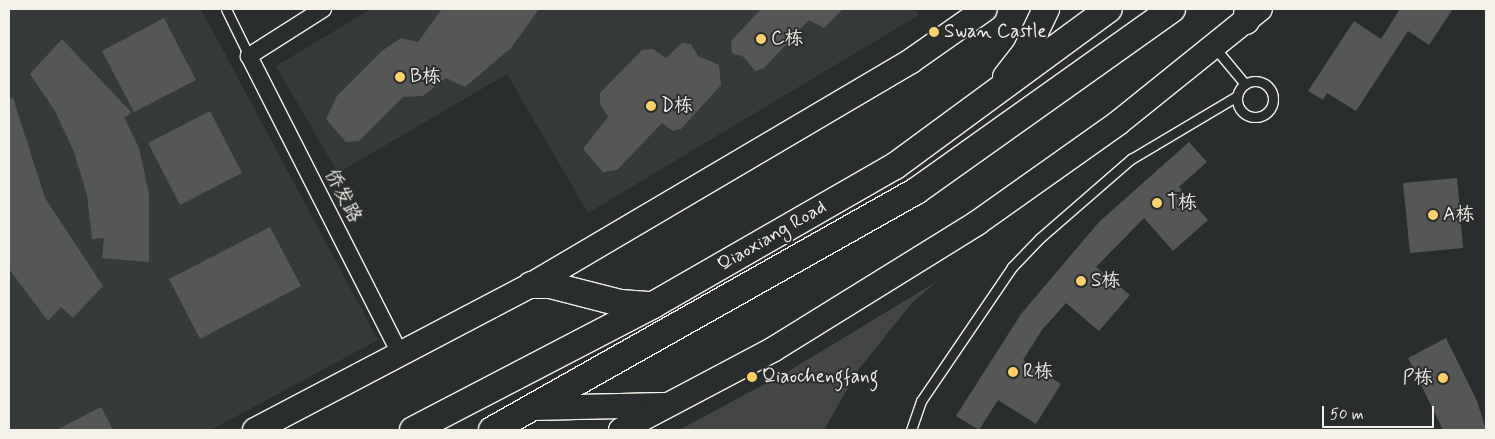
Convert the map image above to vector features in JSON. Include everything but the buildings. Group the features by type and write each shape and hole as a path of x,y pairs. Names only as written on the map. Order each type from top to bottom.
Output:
{"main road":[{"path":"256,430 531,285 910,61 985,9"},
{"path":"988,102 1026,51 1046,9"},
{"name":"Qiaoxiang Road","path":"413,430 653,305 895,166 988,102 1109,9"},
{"name":"Qiaoxiang Road","path":"492,430 916,191 1172,9"},
{"path":"621,430 783,344 977,224 1215,48 1252,13"},
{"path":"531,285 550,285 620,303 653,305"},
{"path":"533,408 670,404"}],"street":[{"path":"249,56 323,9"},
{"name":"侨发路","path":"249,56 401,355"}],"lane":[{"path":"226,9 249,56"},
{"path":"1215,48 1245,84"},
{"path":"911,430 921,401 1012,268 1040,238 1131,159 1237,96 1245,84 1262,82 1270,88 1271,108 1260,116 1247,115 1239,107 1237,96"}],"shaded area":[{"path":"9,9 201,9 378,340 211,430 9,430"},
{"path":"371,9 915,9 919,15 588,213 507,74 338,173 276,66"},
{"path":"936,282 911,304 859,369 824,430 679,430 787,372"}],"place":[{"name":"Swan Castle","path":"934,32"},
{"name":"C栋","path":"761,39"},
{"name":"B栋","path":"400,77"},
{"name":"D栋","path":"651,106"},
{"name":"T栋","path":"1157,203"},
{"name":"A栋","path":"1433,215"},
{"name":"S栋","path":"1081,281"},
{"name":"R栋","path":"1013,372"},
{"name":"Qiaochengfang","path":"752,377"},
{"name":"P栋","path":"1443,378"}]}
